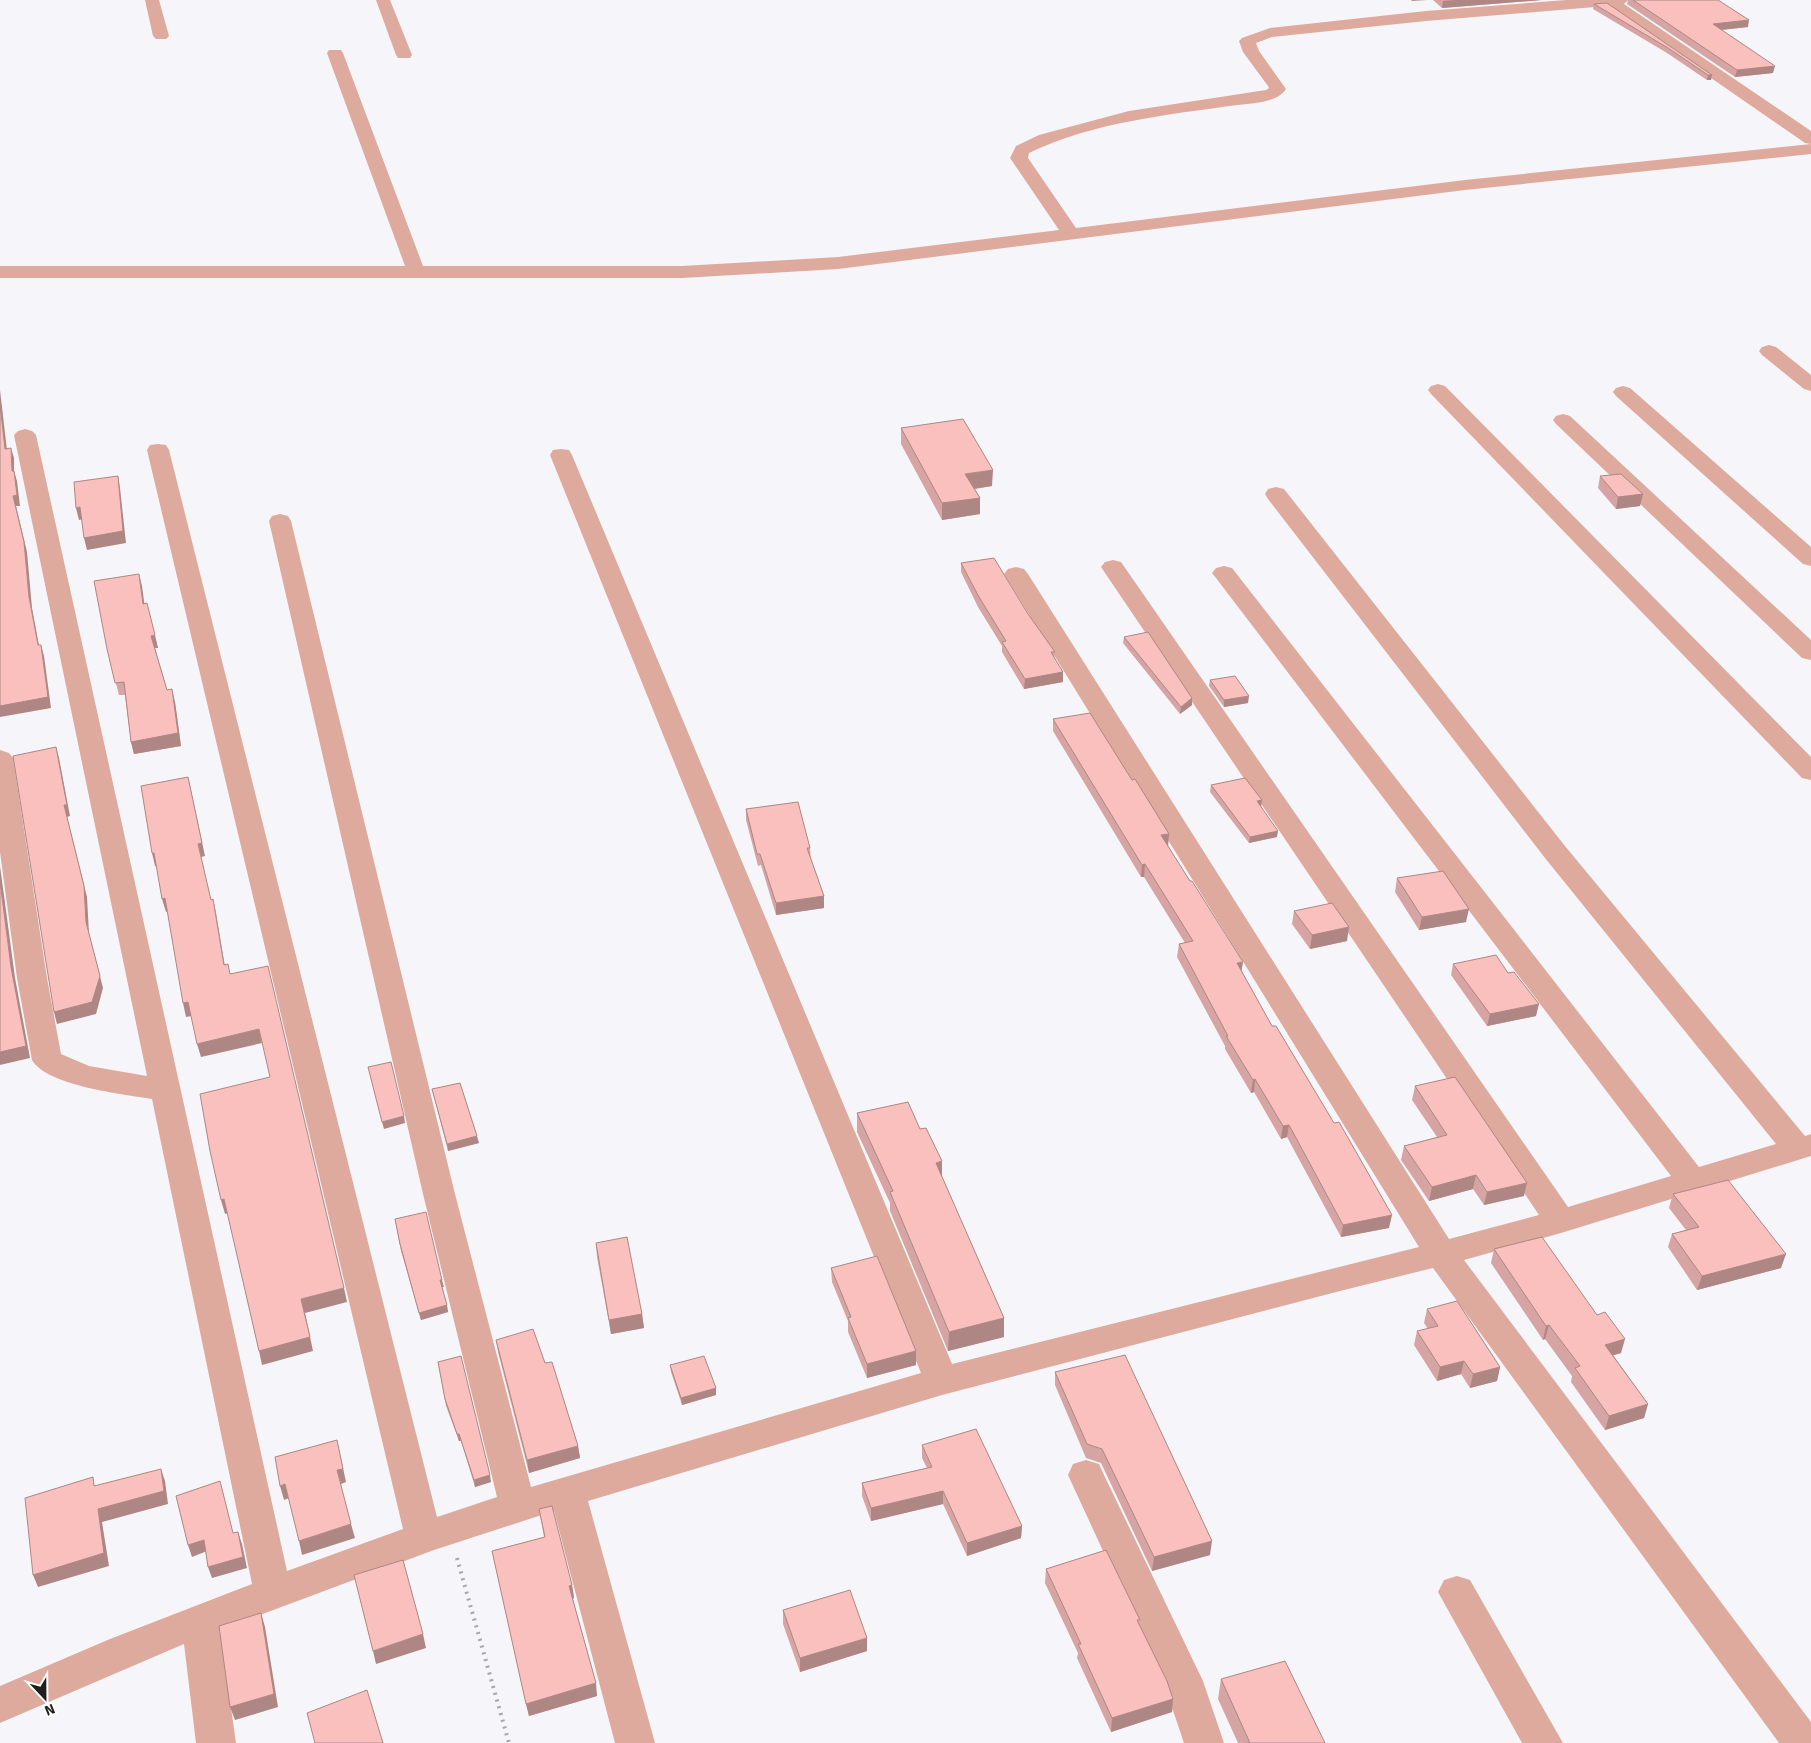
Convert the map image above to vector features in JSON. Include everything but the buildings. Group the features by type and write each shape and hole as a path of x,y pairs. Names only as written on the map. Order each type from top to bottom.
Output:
{"street":[{"path":"152,0 161,36"},
{"path":"383,0 404,55"},
{"path":"1072,235 1019,158 1022,150 1045,139 1135,115 1271,94 1278,89 1251,52 1247,41 1270,33 1420,10 1613,0 1811,139"},
{"path":"336,53 416,272"},
{"path":"0,272 682,272 758,269 838,263 1465,185 1811,149"},
{"path":"1769,351 1811,385"},
{"path":"1438,390 1811,772"},
{"path":"1623,392 1811,559"},
{"path":"1563,420 1811,653"},
{"path":"25,435 272,1592"},
{"path":"158,450 436,1533"},
{"path":"561,455 942,1382"},
{"path":"1,1698 58,1678 272,1592 517,1505 942,1382 1344,1277 1441,1254 1562,1221 1804,1147 1555,852 1276,494"},
{"path":"280,522 434,1175 517,1505"},
{"path":"1113,567 1562,1221"},
{"path":"1224,572 1692,1181"},
{"path":"1016,574 1441,1254 1803,1743"},
{"path":"0,758 32,978 47,1060 83,1076 164,1090"},
{"path":"1086,1475 1183,1681 1204,1743"},
{"path":"567,1492 635,1743"},
{"path":"1456,1592 1543,1743"},
{"path":"200,1621 216,1743"}],"path":[{"path":"436,1533 509,1743"}]}
